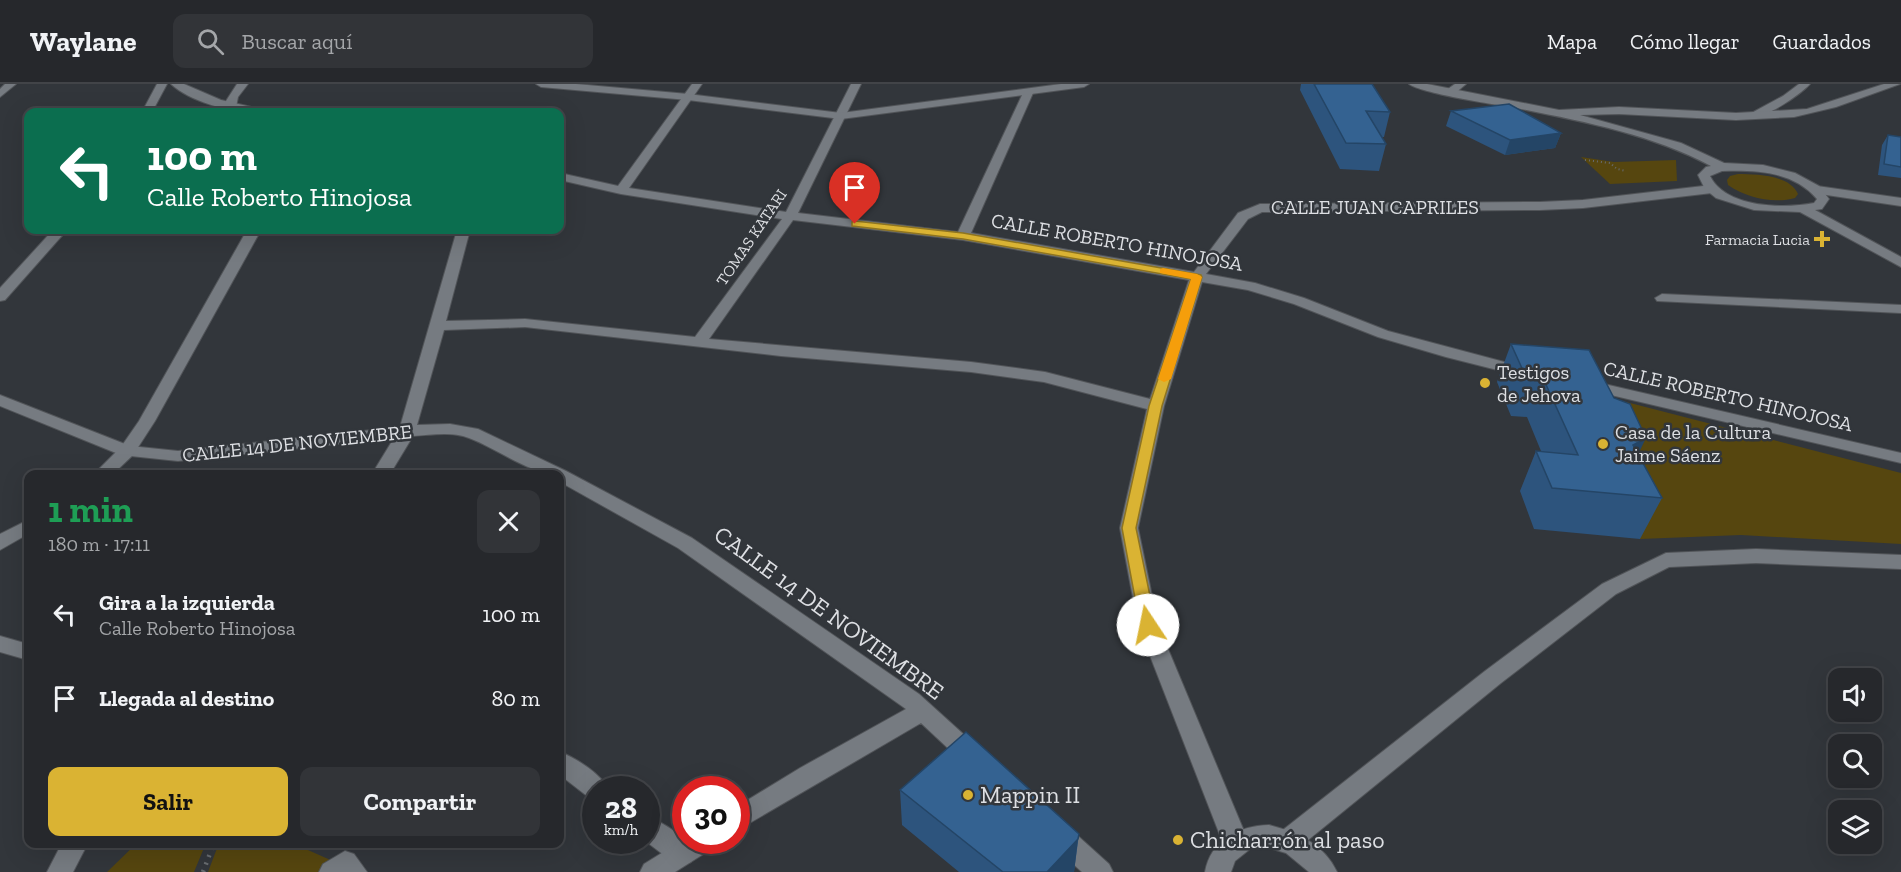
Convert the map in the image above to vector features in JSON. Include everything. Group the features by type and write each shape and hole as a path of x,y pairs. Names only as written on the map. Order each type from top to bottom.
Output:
{"street":[{"path":"0,94 11,84"},
{"path":"149,108 162,84"},
{"path":"176,84 196,96 224,108"},
{"path":"230,108 238,89 243,84"},
{"path":"541,84 688,97 841,116 1084,84"},
{"path":"621,190 698,84"},
{"name":"TOMAS KATARI","path":"699,342 790,216 856,84"},
{"path":"1414,84 1449,93 1561,113 1636,131 1679,146 1722,167"},
{"path":"1449,93 1461,84"},
{"path":"1751,116 1787,98 1805,84"},
{"path":"1561,113 1588,110 1751,116 1796,114 1895,84"},
{"path":"963,236 1028,93"},
{"path":"1817,190 1822,199 1818,206 1805,210 1756,206 1726,197 1712,189 1705,182 1704,175 1710,170 1722,167 1762,169 1784,174 1817,190 1901,202"},
{"name":"CALLE ROBERTO HINOJOSA","path":"564,178 621,190 790,216 963,236 1197,277 1271,292 1383,334 1451,354 1540,375"},
{"name":"CALLE JUAN CAPRILES","path":"1236,843 1148,625 1129,528 1156,406 1197,277 1243,216 1260,208 1540,206 1584,204 1712,189"},
{"path":"1805,210 1901,263"},
{"path":"0,297 56,234"},
{"path":"107,470 127,451 147,421 252,234"},
{"path":"383,470 407,430 439,326 462,234"},
{"path":"1662,298 1901,309"},
{"path":"439,326 525,323 699,342 971,367 1045,377 1156,406"},
{"name":"CALLE ROBERTO HINOJOSA","path":"1574,383 1901,458"},
{"name":"CALLE 14 DE NOVIEMBRE","path":"0,400 127,451 178,456 407,430 450,429 472,433 551,470"},
{"name":"CALLE 14 DE NOVIEMBRE","path":"564,477 685,543 911,700 990,772"},
{"path":"0,543 24,528"},
{"path":"1288,841 1493,677 1609,589 1666,560 1756,556 1901,562"},
{"path":"0,645 24,651"},
{"path":"750,811 808,775 922,711"},
{"path":"564,765 582,778"},
{"path":"1041,818 1100,872"},
{"path":"1218,872 1225,853 1236,843 1251,837 1270,836 1288,841 1304,850 1324,872"},
{"path":"60,872 72,848"},
{"path":"653,872 682,854"}],"path":[{"path":"202,872 212,848"}],"shaded area":[{"path":"1581,157 1614,162 1676,160 1677,181 1610,184"},
{"path":"1763,175 1780,179 1794,188 1798,194 1795,198 1787,200 1760,199 1728,185 1727,180 1730,176"},
{"path":"1572,388 1901,473 1901,544 1741,535 1640,539"},
{"path":"132,848 204,848 194,872 107,872"},
{"path":"217,848 303,848 335,862 321,872 208,872"}],"building":[{"path":"1314,84 1372,84 1390,112 1366,111 1386,144 1346,143"},
{"path":"1509,104 1561,133 1510,140 1451,111"},
{"path":"1888,135 1901,137 1901,167 1884,164"},
{"path":"1511,344 1589,350 1614,398 1630,404 1646,438 1633,445 1662,498 1552,488 1536,451 1578,455 1543,378 1526,377"},
{"path":"966,732 1079,834 1078,839 1047,872 1003,872 900,790"}],"slow traffic":[{"path":"1163,271 1197,277 1164,379"}],"place":[{"name":"Farmacia Lucia","path":"1822,239"},
{"name":"Testigos de Jehova","path":"1485,383"},
{"name":"Casa de la Cultura Jaime Sáenz","path":"1603,444"},
{"name":"Mappin II","path":"968,795"},
{"name":"Chicharrón al paso","path":"1178,840"}],"route":[{"path":"855,224 963,236 1197,277 1156,406 1129,528 1148,625"}]}
